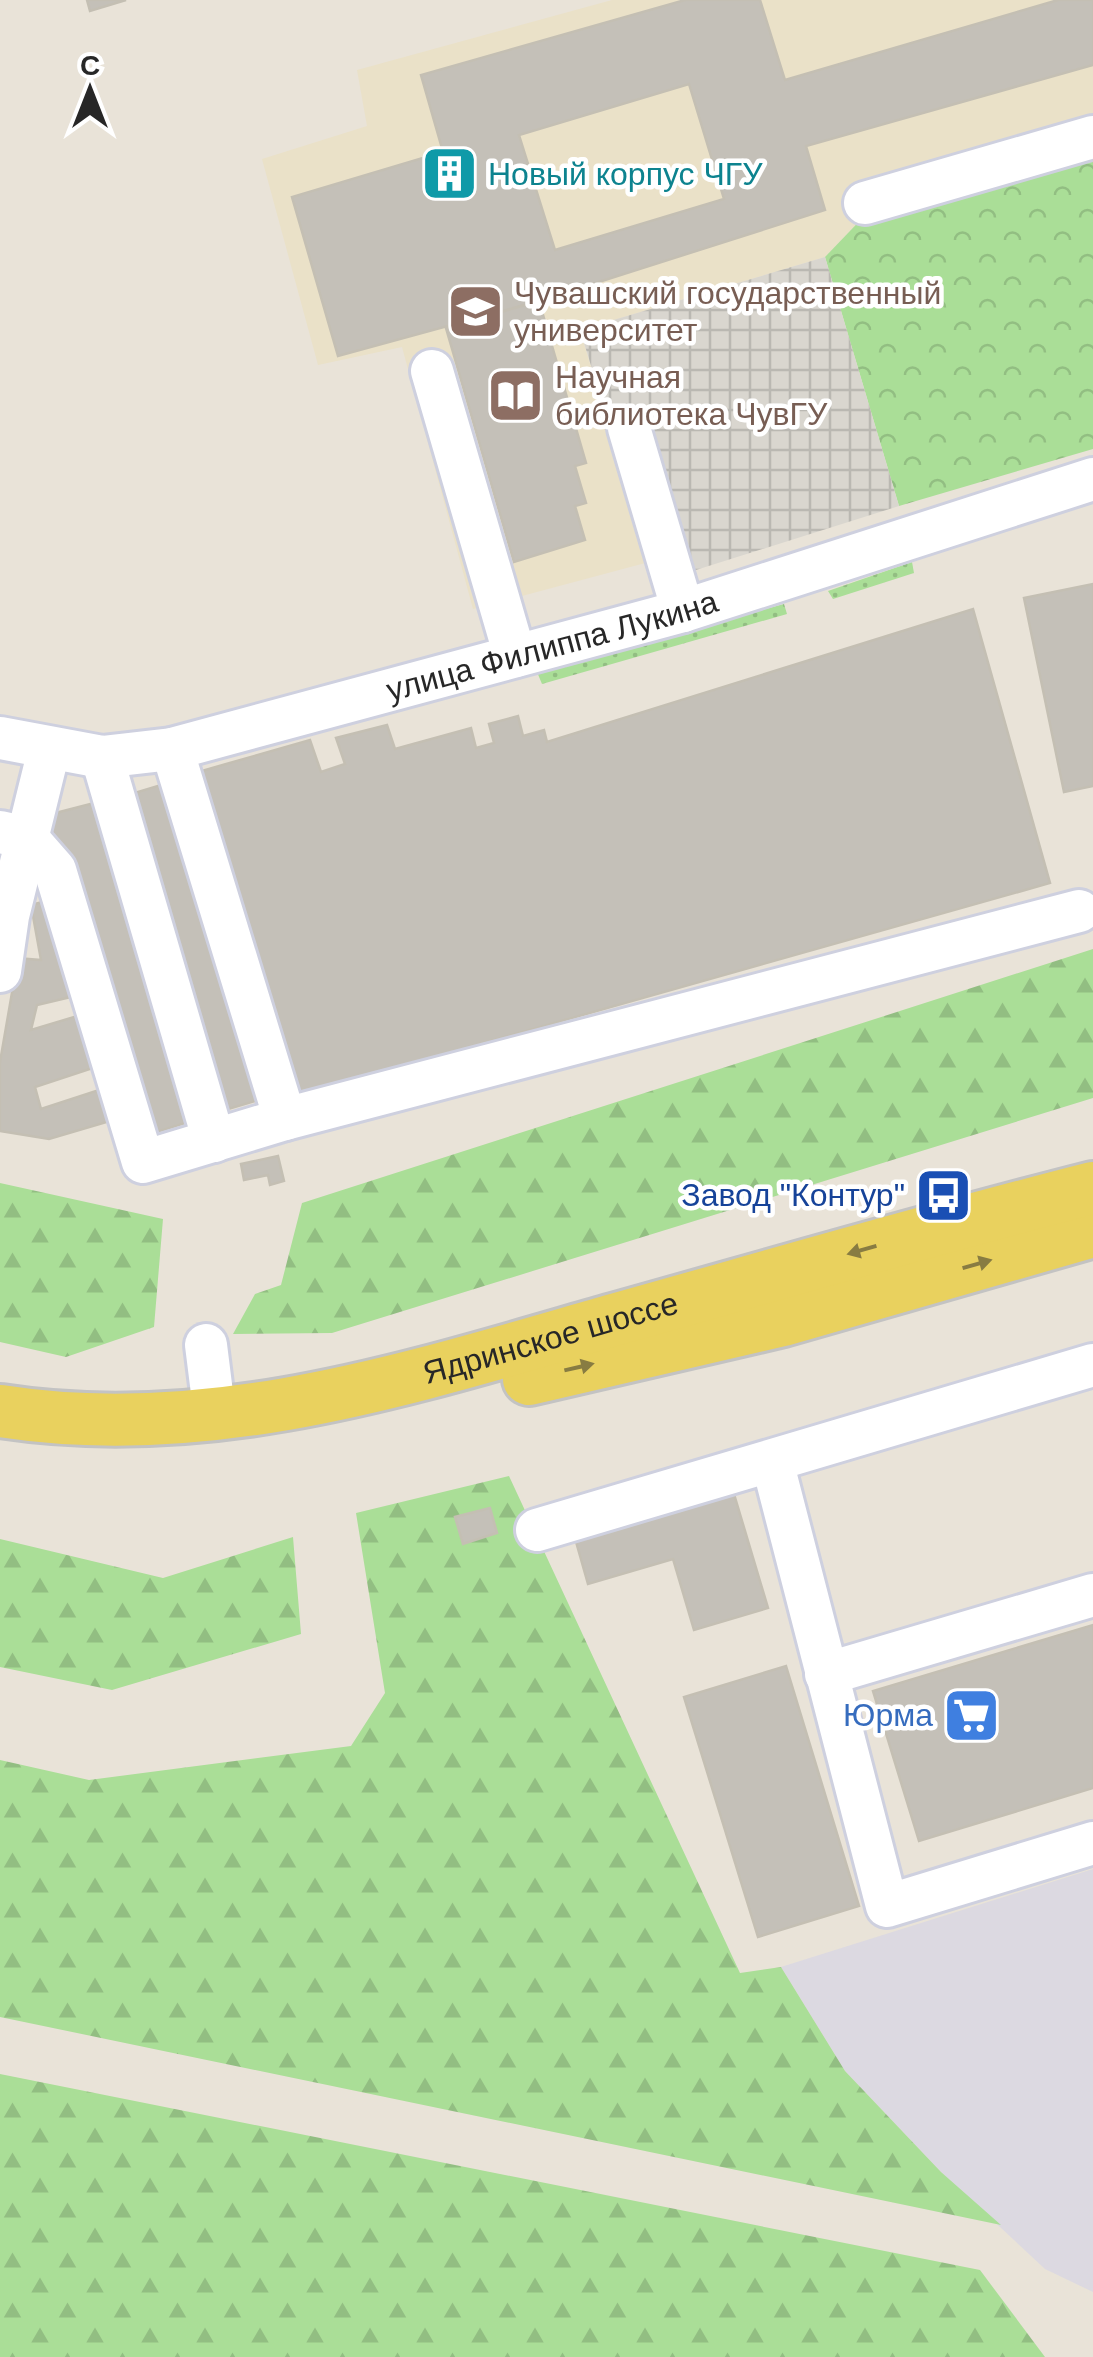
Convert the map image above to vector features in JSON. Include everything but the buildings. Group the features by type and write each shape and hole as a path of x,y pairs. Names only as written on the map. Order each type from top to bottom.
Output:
{"main road":[{"name":"Ядринское шоссе","path":"0,1411 116,1421 215,1417 445,1368 1093,1188"},
{"name":"Ядринское шоссе","path":"0,1442 150,1452 277,1437 782,1320 1093,1231"}],"street":[{"path":"865,203 1093,136"},
{"path":"432,371 515,656"},
{"path":"629,428 684,611"},
{"name":"улица Филиппа Лукина","path":"0,738 48,750 102,756 172,749 684,611 1093,479"},
{"path":"172,749 285,1119"},
{"path":"0,972 13,835 48,750"},
{"path":"102,756 214,1141"},
{"path":"13,835 55,870 143,1162 285,1119 1079,910"},
{"path":"206,1344 215,1417"},
{"path":"537,1530 1093,1365"},
{"path":"772,1461 887,1906 1093,1843"},
{"path":"826,1674 1093,1595"}],"shaded area":[{"name":"Чувашский государственный университет","path":"612,0 1093,0 1093,145 872,208 825,257 580,330 649,562 473,609 402,347 318,365 262,159 367,126 357,70"},
{"path":"825,257 899,506 658,582 580,330"},
{"path":"1093,1869 1093,2292 1045,2269 941,2172 845,2071 781,1967"}],"green space":[{"path":"1093,145 1093,449 899,506 825,257 872,208"},
{"path":"912,562 914,573 833,599 828,591"},
{"path":"784,604 787,614 542,684 537,672"},
{"path":"1093,949 1093,1098 332,1333 233,1334 255,1294 281,1285 302,1203"},
{"path":"0,1183 163,1219 154,1327 66,1357 0,1342"},
{"path":"509,1476 740,1973 781,1967 845,2071 941,2172 1001,2225 0,2017 0,1760 89,1780 351,1746 385,1693 356,1513"},
{"path":"293,1537 301,1634 112,1690 0,1667 0,1539 163,1578"},
{"path":"0,2074 980,2270 1045,2357 0,2357"}],"place":[{"name":"Новый корпус ЧГУ","path":"449,174"},
{"name":"Чувашский государственный университет","path":"475,311"},
{"name":"Научная библиотека ЧувГУ","path":"516,395"},
{"name":"Завод \"Контур\"","path":"944,1195"},
{"name":"Юрма","path":"972,1715"}]}
